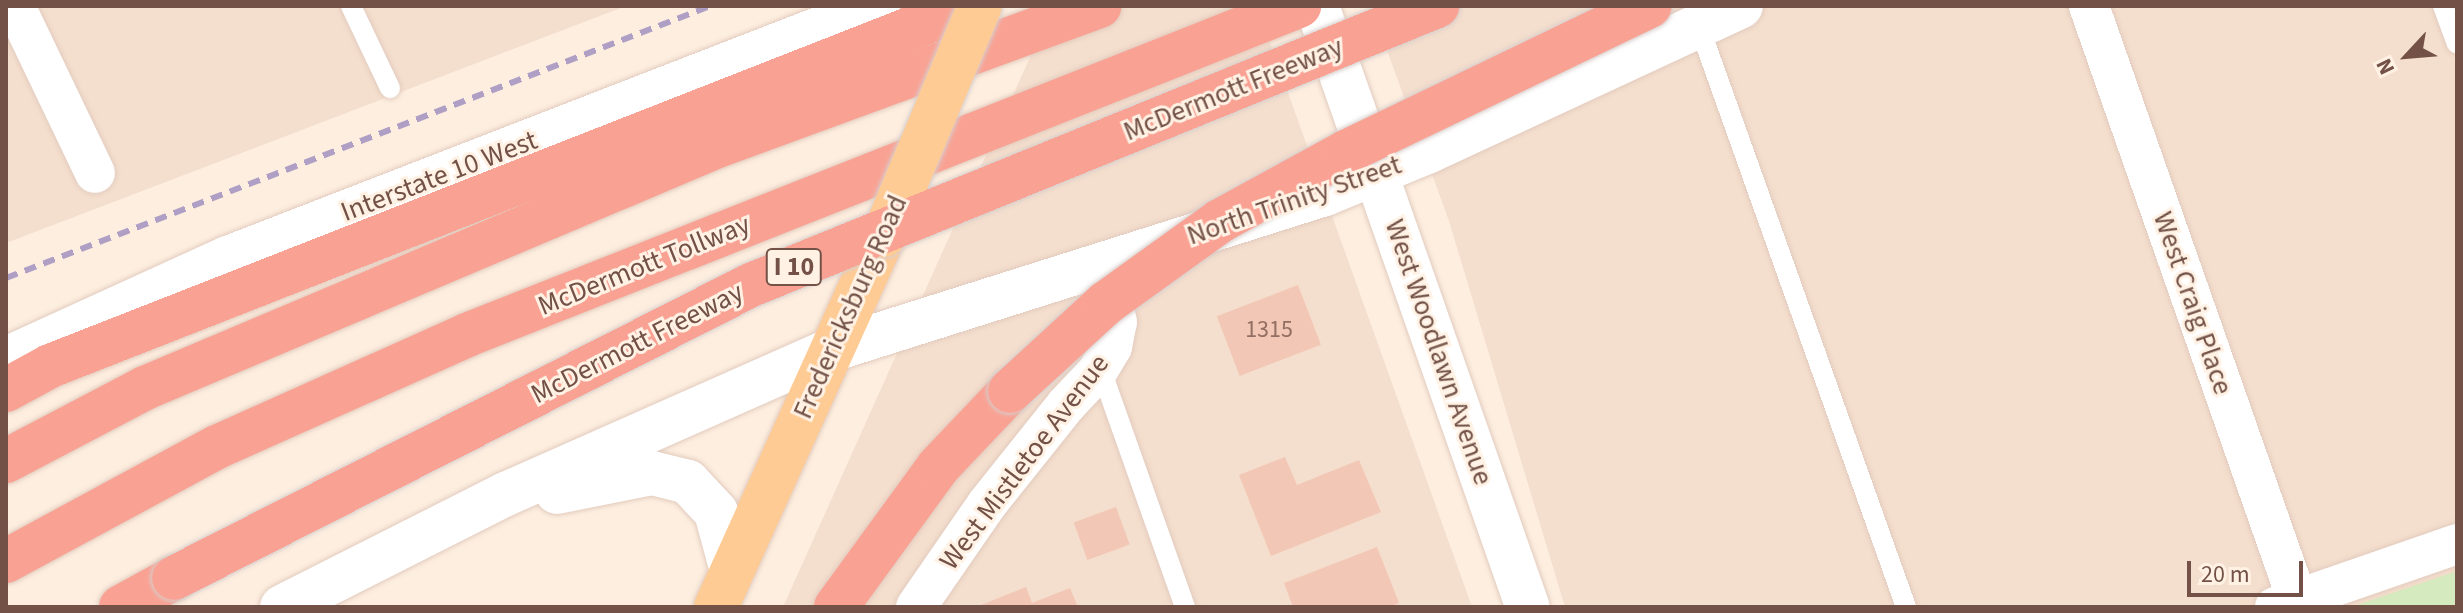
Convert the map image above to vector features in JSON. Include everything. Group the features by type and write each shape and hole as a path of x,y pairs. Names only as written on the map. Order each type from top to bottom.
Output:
{"highway":[{"path":"6,390 50,366 968,6"},
{"path":"6,461 145,388 720,145 1099,6"},
{"name":"McDermott Tollway","path":"6,561 217,447 467,335 1299,6"},
{"name":"McDermott Freeway","path":"121,607 751,285 1437,6"},
{"path":"836,607 938,467 1010,391 1106,303 1220,221 1346,152 1650,6"}],"main road":[{"name":"Interstate 10 West","path":"6,359 228,258 878,6"},
{"name":"Fredericksburg Road","path":"724,589 884,235 980,6"},
{"name":"West Woodlawn Avenue","path":"1317,6 1528,607"},
{"name":"North Trinity Street","path":"831,350 1325,194 1376,174 1741,6"},
{"path":"282,607 480,508 831,350"},
{"path":"480,508 652,473 688,482 716,512 724,589"}],"street":[{"path":"15,6 95,173"},
{"name":"West Craig Place","path":"2089,6 2286,603"},
{"name":"West Mistletoe Avenue","path":"916,607 987,504 1100,367 1112,347 1117,322 1103,265"},
{"path":"2286,603 2457,544"}],"lane":[{"path":"351,6 390,88"},
{"path":"2443,6 2457,44"},
{"path":"1699,26 1906,607"},
{"path":"1100,367 1185,607"}],"shaded area":[{"path":"6,6 626,6 6,243"},
{"path":"1053,6 1257,6 1472,607 783,607"},
{"path":"1371,6 2457,6 2457,607 1565,607 1449,221"}],"green space":[{"path":"2457,571 2457,607 2352,607 2357,605"}],"building":[{"path":"1298,285 1321,345 1240,376 1217,316"},
{"path":"1285,457 1297,485 1359,460 1381,512 1271,556 1239,475"},
{"path":"1116,507 1130,545 1087,560 1074,522"},
{"path":"1377,547 1399,603 1389,607 1293,607 1284,583"},
{"path":"1026,587 1032,603 1070,588 1078,607 976,607"}],"railway":[{"path":"6,278 710,6"}]}
